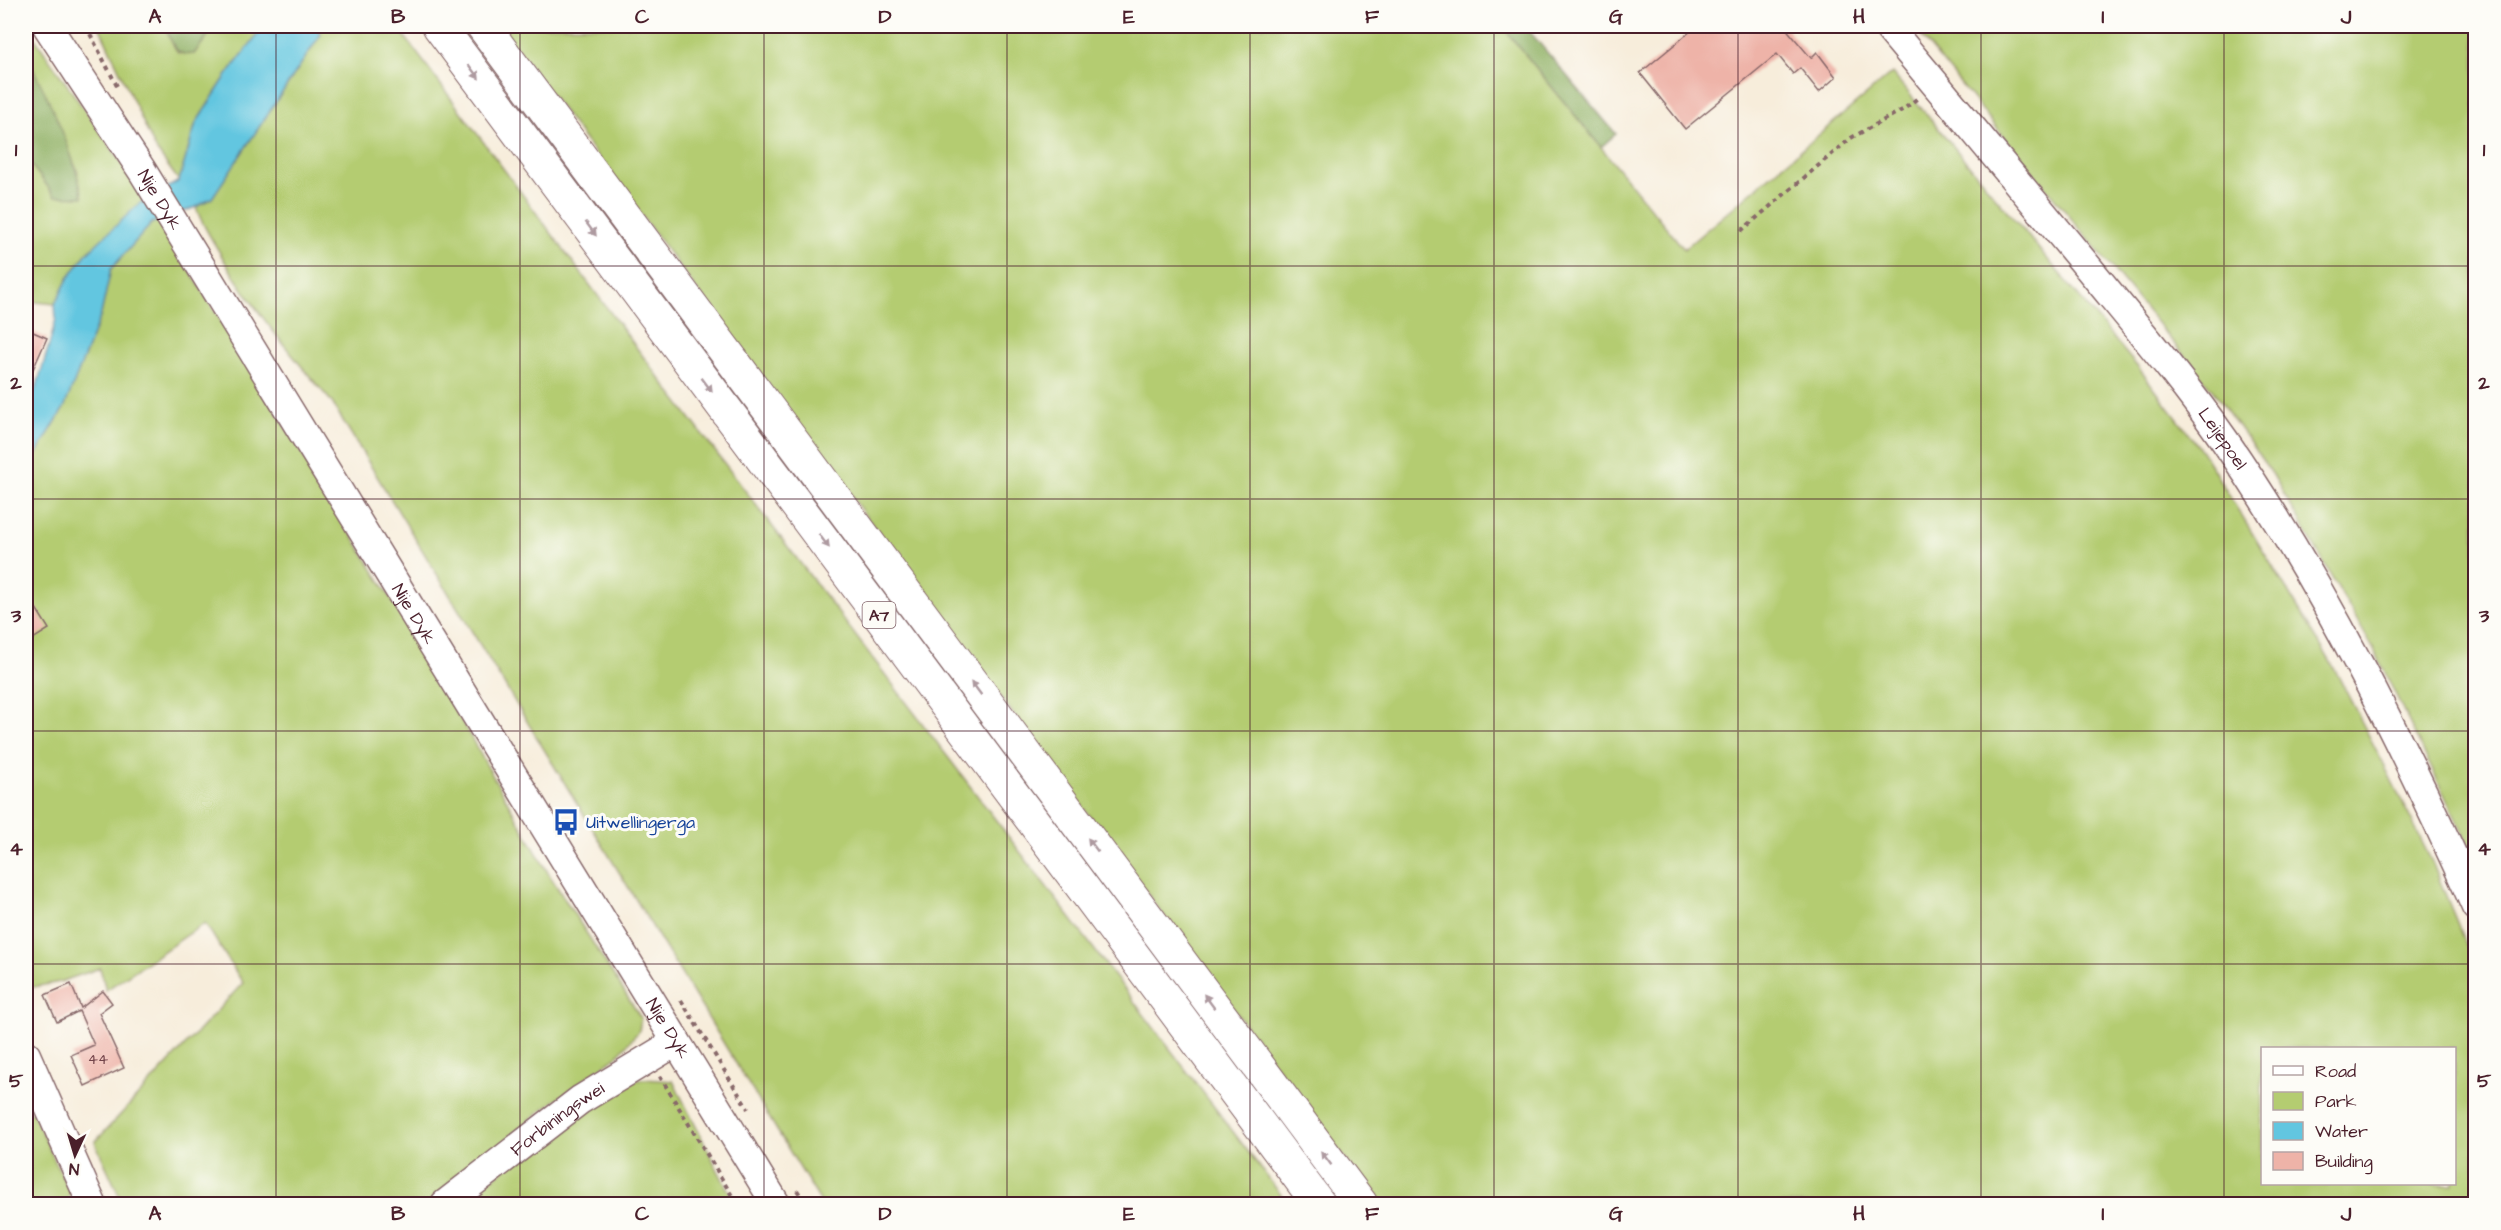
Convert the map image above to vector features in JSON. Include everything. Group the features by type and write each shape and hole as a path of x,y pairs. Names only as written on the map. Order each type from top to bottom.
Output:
{"highway":[{"name":"A7","path":"439,26 1319,1204"},
{"name":"A7","path":"483,26 1361,1204"}],"street":[{"name":"Nije Dyk","path":"47,26 143,172 776,1204"},
{"name":"Leijepoel","path":"1887,26 2131,320 2224,439 2277,521 2350,646 2431,807 2475,907"},
{"name":"Forbiningswei","path":"445,1204 580,1100 676,1042"},
{"path":"26,1055 92,1204"}],"path":[{"path":"1741,231 1851,138 1904,109"},
{"path":"653,1080 661,1078 737,1204"}],"green space":[{"path":"26,26 147,199 87,253 69,277 55,304 26,301 26,158 55,196 78,173 57,121 26,56"},
{"path":"99,26 164,26 178,53 194,54 215,26 264,26 227,75 196,123 179,181 155,148"},
{"path":"164,26 215,26 194,54 187,54 174,47"},
{"path":"315,26 397,26 645,359 1288,1204 822,1204 331,401 248,297 224,260 199,214 196,207 212,198 321,34"},
{"path":"500,26 1502,26 1684,249 1892,73 2141,371 2202,451 2332,664 2432,862 2475,966 2475,1204 1379,1204"},
{"path":"1502,26 1525,26 1616,134 1601,147"},
{"path":"1913,26 2475,26 2475,858 2373,648 2273,475 2213,391"},
{"path":"26,56 59,125 73,161 83,197 55,196 26,158"},
{"path":"159,220 401,615 550,876 641,1018 639,1031 617,1056 538,1113 431,1204 123,1204 95,1142 243,983 205,923 106,990 100,968 60,982 29,988 26,981 26,471 64,408 101,314 111,269 152,223"},
{"path":"644,1079 673,1081 727,1188 739,1204 457,1204 624,1083"},
{"path":"32,1112 71,1195 60,1204 26,1204 26,1116"}],"water":[{"path":"264,26 315,26 321,34 212,198 196,207 152,223 111,269 101,314 64,408 26,471 26,409 37,385 48,349 56,319 55,304 69,277 87,253 140,203 179,181 196,123 227,75"}],"building":[{"path":"1697,26 1784,26 1811,58 1817,52 1836,77 1819,92 1800,68 1793,74 1777,54 1685,129 1640,73"},
{"path":"26,329 47,338 26,385"},
{"path":"26,592 49,629 33,639 26,627"},
{"path":"71,984 81,1008 103,991 112,1003 99,1013 124,1068 85,1086 71,1055 94,1045 79,1011 57,1022 45,995"}],"place":[{"name":"Uitwellingerga","path":"566,822"}]}
